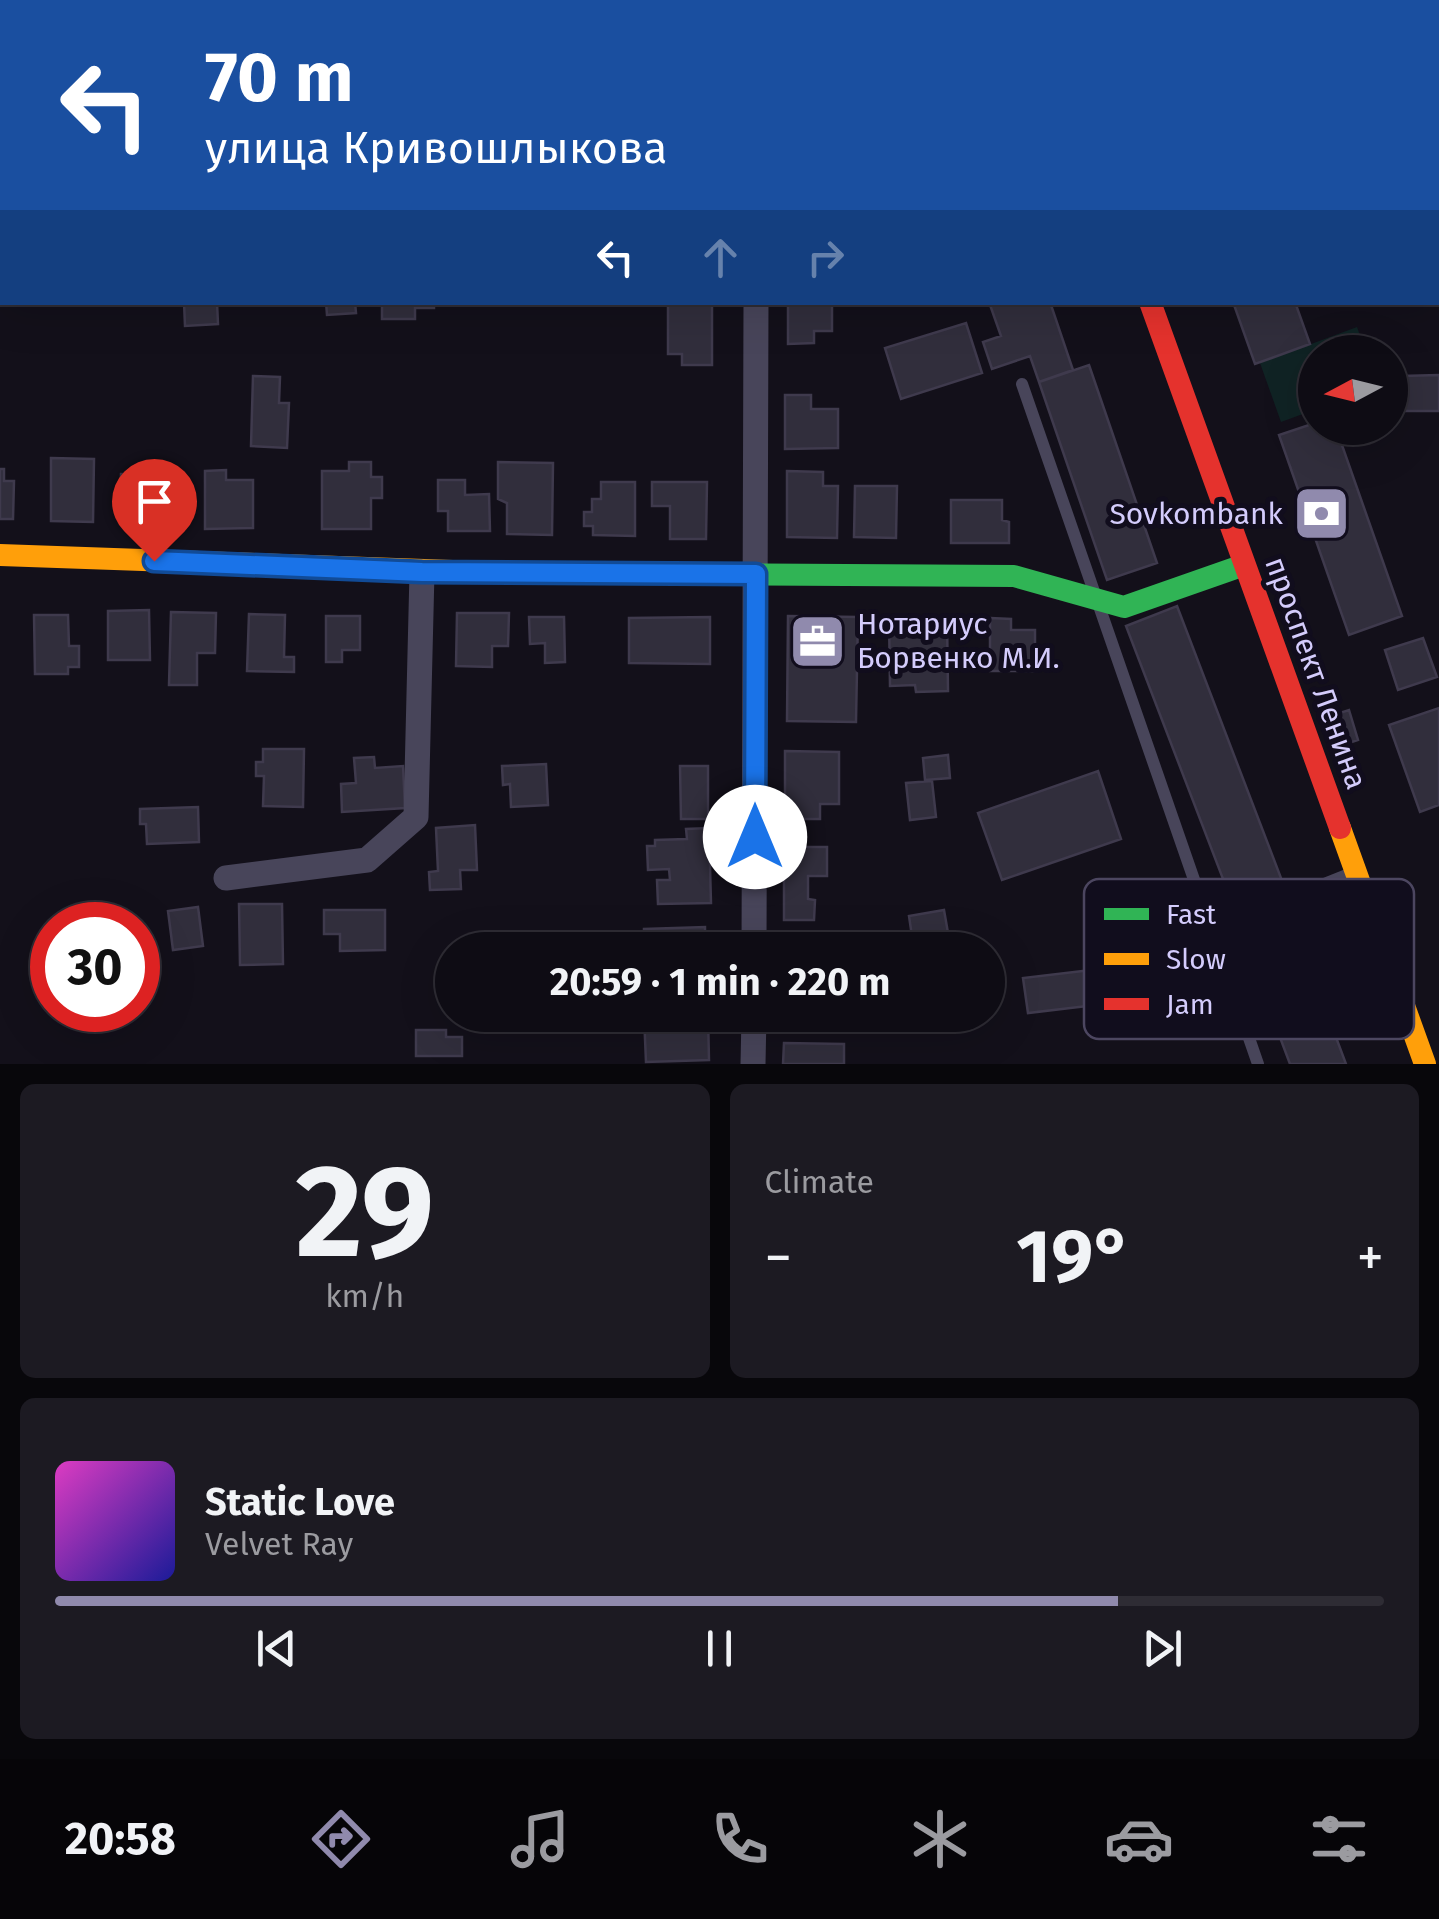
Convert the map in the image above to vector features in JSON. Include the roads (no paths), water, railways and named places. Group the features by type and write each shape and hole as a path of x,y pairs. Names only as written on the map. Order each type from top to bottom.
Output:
{"street":[{"path":"754,932 756,305"},
{"name":"проспект Ленина","path":"1151,305 1359,879"},
{"path":"0,555 422,572 1014,576 1124,606 1244,566"},
{"path":"226,878 368,860 416,816 422,572"},
{"path":"753,1064 754,1032"},
{"name":"проспект Ленина","path":"1414,1033 1425,1064"}],"lane":[{"path":"1022,384 1192,879"},
{"path":"1336,879 1356,871"},
{"path":"1249,1039 1258,1064"}],"place":[{"name":"Sovkombank","path":"1322,514"},
{"name":"Нотариус Борвенко М.И.","path":"818,641"}]}
